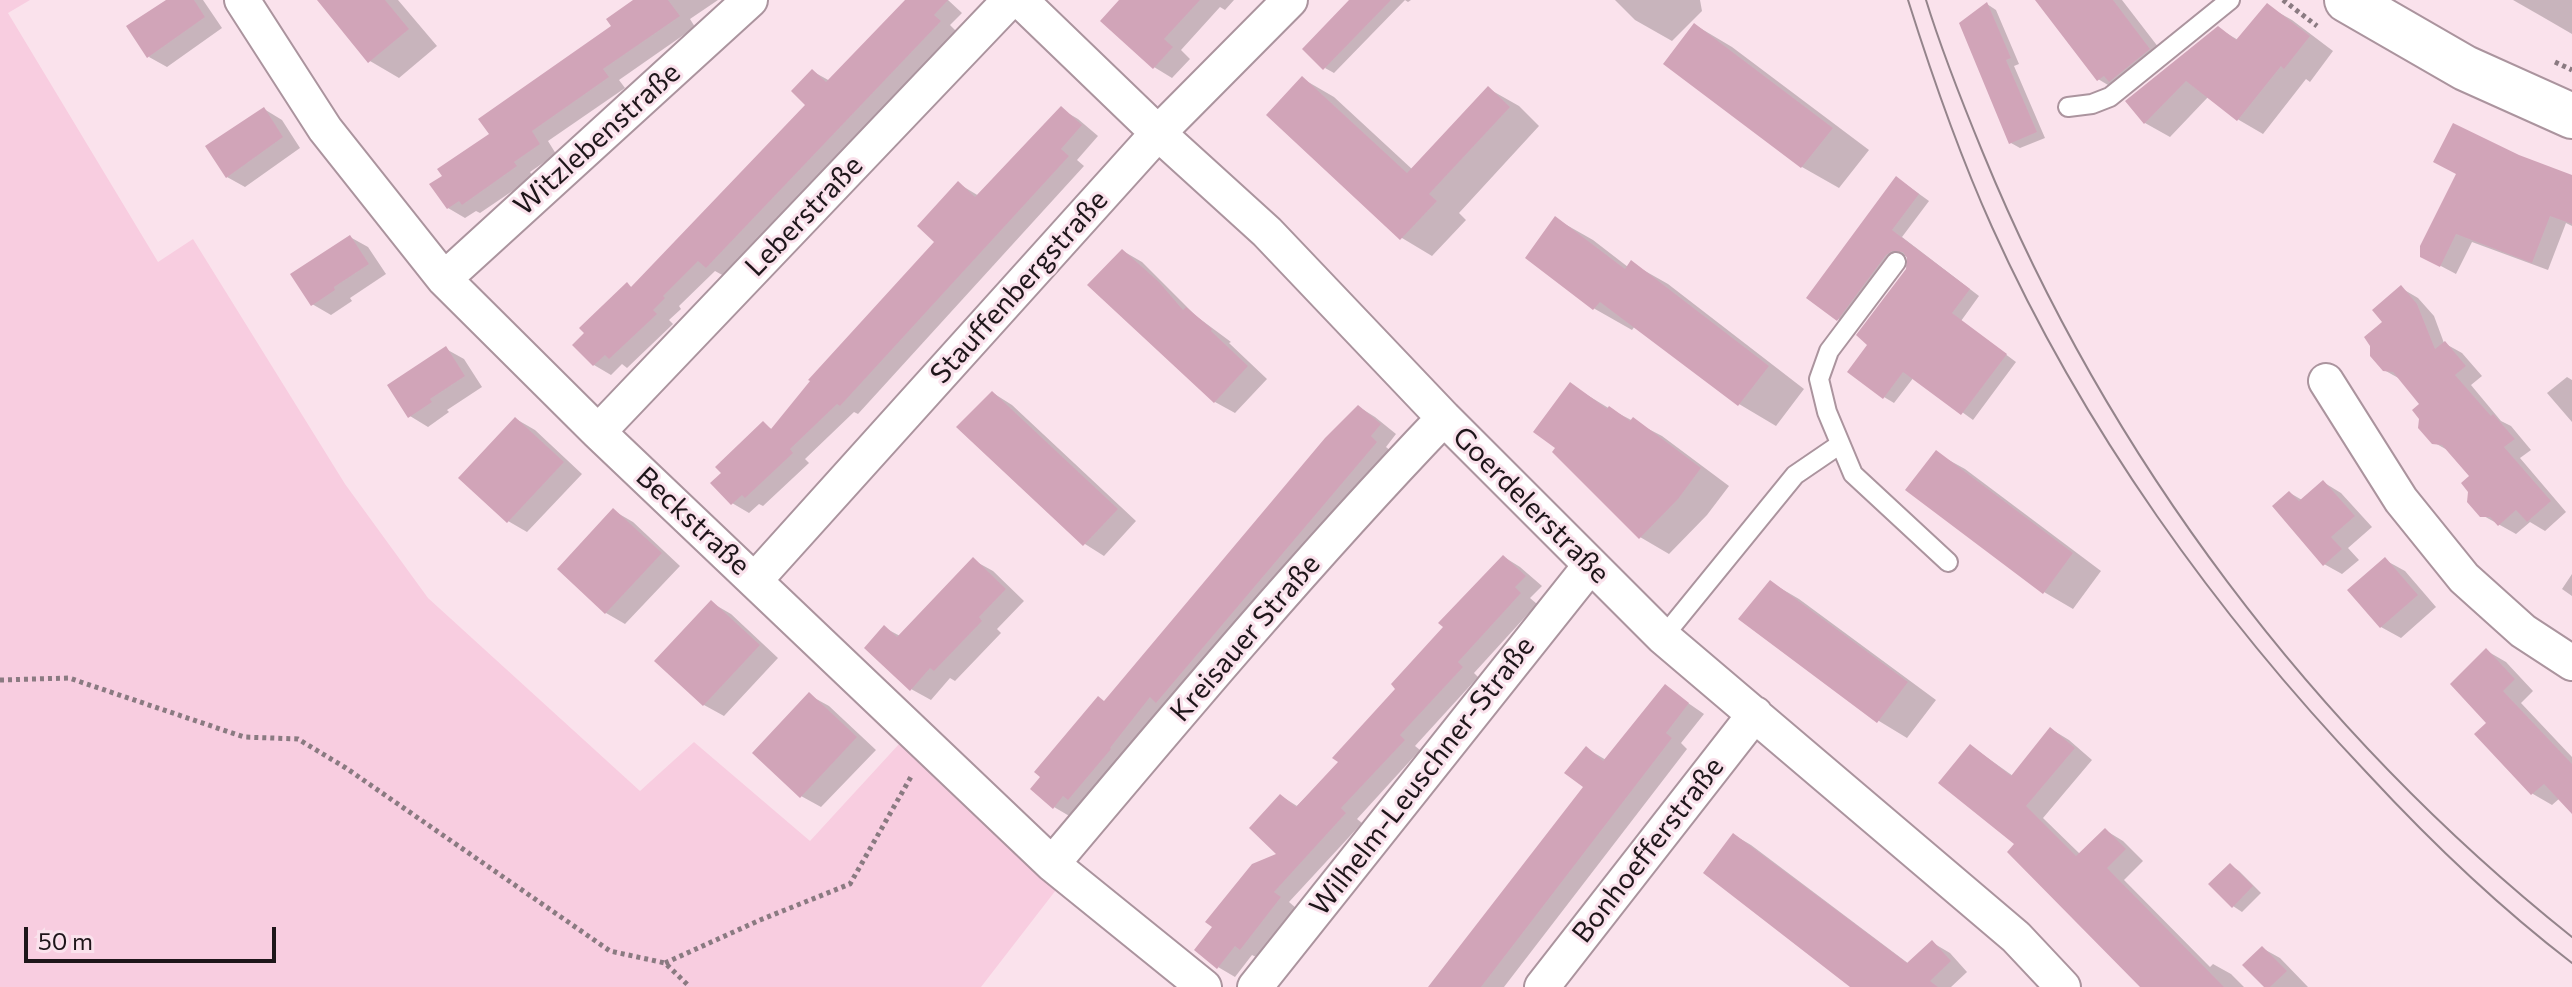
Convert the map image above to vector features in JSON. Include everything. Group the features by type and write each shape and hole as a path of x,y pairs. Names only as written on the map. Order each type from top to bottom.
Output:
{"main road":[{"path":"2350,1 2465,68 2572,116"}],"street":[{"name":"Beckstraße","path":"242,0 325,129 444,279 598,432 1052,864 1204,987"},
{"name":"Witzlebenstraße","path":"444,279 750,0"},
{"name":"Leberstraße","path":"598,432 1010,0"},
{"name":"Goerdelerstraße","path":"1020,0 1158,133 1267,232 1444,418 1663,637 2016,937 2063,987"},
{"name":"Stauffenbergstraße","path":"755,580 1158,133 1290,0"},
{"path":"2326,381 2401,500 2464,578 2523,631 2572,663"},
{"name":"Kreisauer Straße","path":"1052,864 1272,604 1366,498 1444,418"},
{"name":"Wilhelm-Leuschner-Straße","path":"1255,987 1590,566"},
{"name":"Bonhoefferstraße","path":"1542,987 1755,714"}],"lane":[{"path":"2068,107 2092,104 2110,97 2230,0"},
{"path":"1896,262 1829,351 1819,379 1827,412 1853,474 1948,562"},
{"path":"1663,637 1795,475 1839,445"}],"path":[{"path":"2545,58 2572,70"},
{"path":"0,680 69,678 244,737 298,739 346,768 610,951 665,963 690,987"},
{"path":"665,963 850,884 927,746"}],"shaded area":[{"path":"0,0 30,0 8,13 158,262 193,239 345,484 428,598 640,791 694,742 810,841 900,743 1056,890 981,987 0,987"}],"building":[{"path":"166,0 194,0 205,17 147,58 126,26"},
{"path":"317,0 385,0 409,29 368,63"},
{"path":"633,0 668,0 680,16 603,69 609,77 532,131 540,144 514,162 517,166 462,205 459,201 447,209 429,184 442,176 437,169 489,134 478,119 611,26 606,19"},
{"path":"905,0 948,0 934,15 941,21 706,268 698,261 663,296 665,298 653,310 657,314 609,359 605,355 593,366 572,345 584,333 579,328 627,282 631,287 805,105 791,91 812,69 826,82"},
{"path":"1119,0 1200,0 1164,39 1173,47 1153,69 1100,21"},
{"path":"1349,0 1391,0 1323,70 1302,49"},
{"path":"2035,0 2113,0 2150,49 2109,82 2104,76 2097,81"},
{"path":"1987,2 2011,58 2006,60 2037,132 2009,144 1959,23"},
{"path":"2267,3 2310,36 2284,69 2281,66 2237,121 2186,81 2144,124 2125,101 2218,26 2236,40"},
{"path":"1694,23 1833,128 1801,168 1663,64"},
{"path":"1302,76 1407,173 1488,86 1510,107 1429,194 1437,201 1400,240 1266,115"},
{"path":"1061,106 1082,125 1061,149 1069,156 840,406 837,404 790,449 793,453 745,498 742,495 731,505 710,483 721,473 715,467 763,421 771,429 808,380 934,242 917,226 958,181 975,197"},
{"path":"264,107 283,137 226,178 205,146"},
{"path":"2453,123 2519,155 2572,175 2572,224 2550,216 2532,263 2456,234 2440,267 2420,257 2420,246 2456,174 2433,162"},
{"path":"1896,176 1919,194 1892,230 1970,289 1952,313 2007,354 1961,415 1903,372 1883,399 1847,372 1867,345 1856,335 1906,269 1907,258 1903,252 1892,251 1886,255 1837,321 1806,298"},
{"path":"1555,216 1625,269 1631,260 1769,366 1738,406 1600,302 1593,310 1525,258"},
{"path":"350,235 369,264 311,306 290,274"},
{"path":"1122,249 1159,282 1183,310 1186,307 1212,329 1248,366 1214,403 1087,285"},
{"path":"2401,285 2417,304 2435,349 2445,341 2466,366 2455,375 2515,439 2504,447 2551,501 2527,522 2516,510 2498,526 2490,517 2480,517 2467,502 2468,492 2461,483 2469,476 2442,445 2432,444 2418,428 2419,419 2412,410 2419,404 2393,372 2383,371 2370,356 2370,346 2364,337 2382,322 2372,310"},
{"path":"446,346 465,376 408,418 387,385"},
{"path":"1570,382 1607,409 1609,406 1630,421 1633,417 1701,468 1678,499 1639,539 1552,452 1555,448 1533,432"},
{"path":"992,391 1118,509 1083,546 956,427"},
{"path":"1358,405 1381,424 1371,436 1377,442 1156,703 1150,697 1068,800 1063,796 1053,809 1030,789 1040,777 1034,772 1098,696 1104,701 1325,438"},
{"path":"515,417 564,462 507,523 458,478"},
{"path":"1936,450 2073,553 2043,594 1905,490"},
{"path":"2323,480 2355,516 2331,537 2342,549 2323,566 2272,506 2289,491 2299,501"},
{"path":"613,508 662,553 605,614 557,569"},
{"path":"1503,555 1526,576 1515,587 1521,593 1458,662 1463,667 1400,735 1405,740 1341,808 1346,813 1274,892 1281,897 1240,950 1235,946 1217,969 1194,950 1212,927 1205,922 1252,864 1276,854 1249,828 1280,794 1296,807 1338,762 1332,758 1395,689 1391,684 1443,627 1438,623"},
{"path":"973,557 1006,589 979,617 982,621 934,671 930,668 910,691 864,648 884,625 897,637"},
{"path":"2385,557 2418,595 2380,628 2347,590"},
{"path":"1770,580 1908,682 1877,723 1738,619"},
{"path":"711,600 760,645 703,706 654,661"},
{"path":"2486,648 2515,679 2503,691 2572,764 2572,814 2544,784 2531,795 2474,734 2486,723 2450,684"},
{"path":"1665,684 1689,703 1666,733 1672,738 1481,987 1428,987 1583,787 1564,773 1586,746 1603,761"},
{"path":"809,692 857,737 800,798 752,753"},
{"path":"2050,727 2075,748 2026,806 2076,856 2105,828 2126,849 2107,868 2224,987 2140,987 2007,852 2014,844 1938,783 1970,744 2011,776"},
{"path":"1733,833 1907,963 1932,940 1951,961 1930,981 1938,987 1850,987 1703,873"},
{"path":"2230,863 2253,886 2232,908 2208,884"},
{"path":"2262,946 2287,971 2270,987 2264,987 2242,965"}],"tram line":[{"path":"1908,0 1968,171 2028,302 2111,447 2157,516 2258,649 2368,774 2466,873 2572,963"},
{"path":"1926,0 1975,134 2034,266 2091,375 2156,481 2228,582 2305,679 2389,770 2478,857 2572,937"}]}
